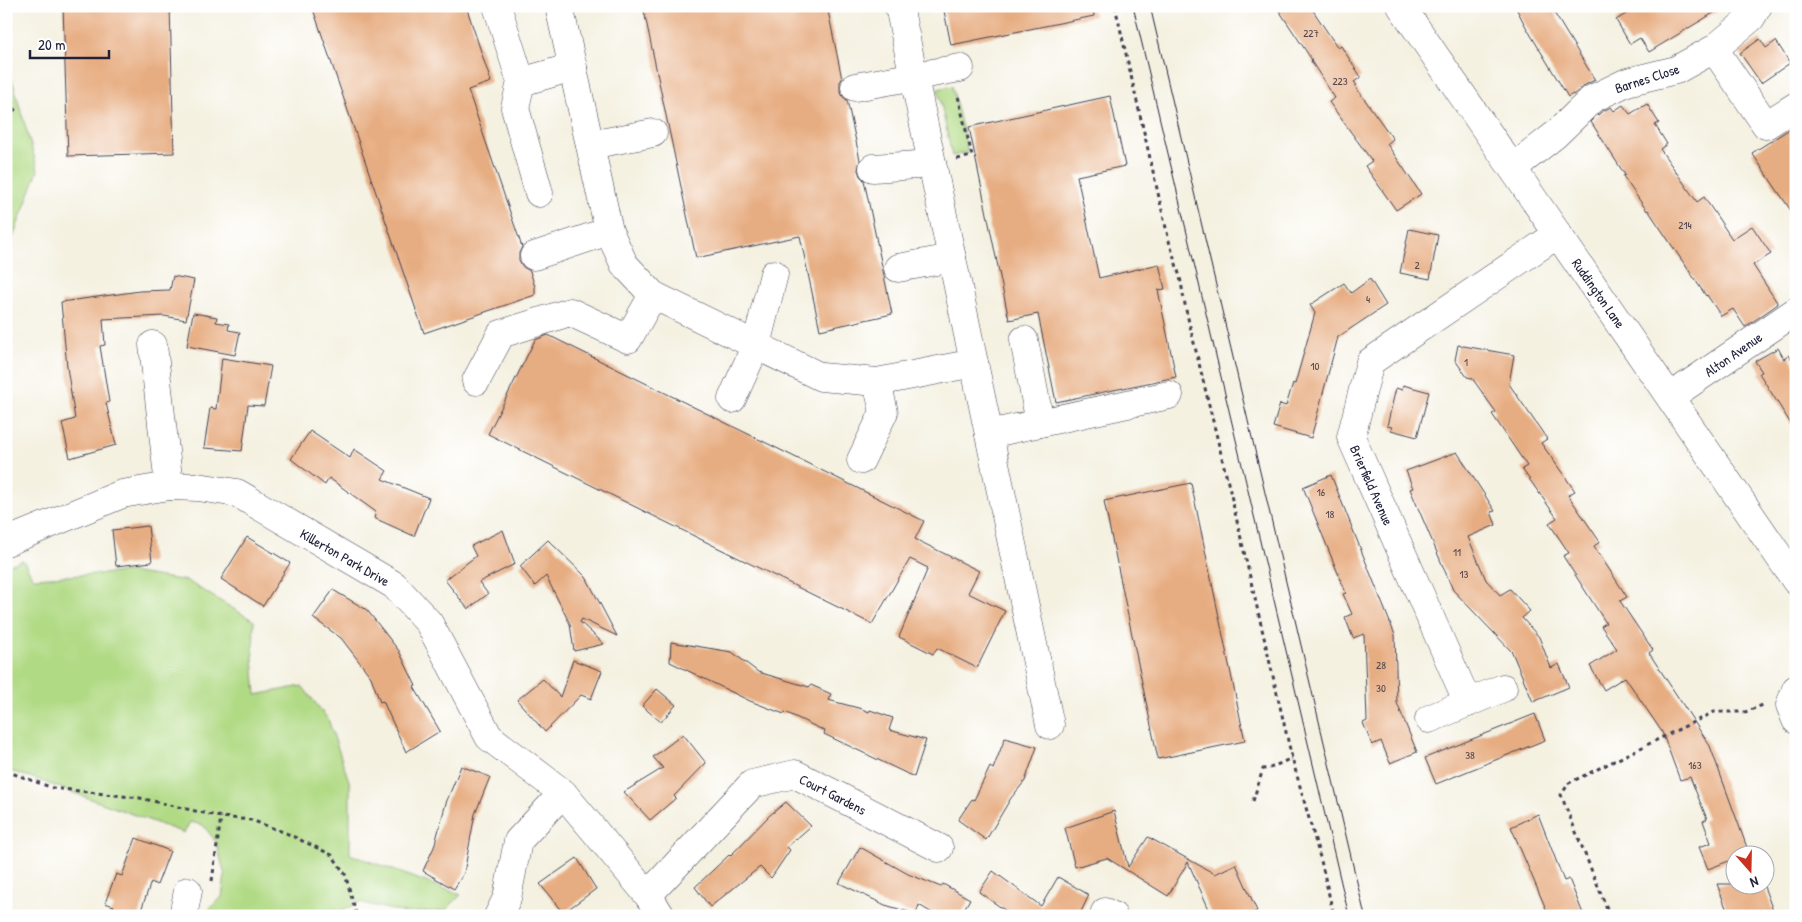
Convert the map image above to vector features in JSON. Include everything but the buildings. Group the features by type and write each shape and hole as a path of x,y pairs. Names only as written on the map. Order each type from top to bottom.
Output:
{"street":[{"path":"497,6 520,82 515,108 539,193"},
{"path":"559,6 609,231 624,264 653,295 821,377 877,382 974,363"},
{"path":"899,6 1050,725"},
{"name":"Ruddington Lane","path":"1401,6 1796,581"},
{"name":"Barnes Close","path":"1513,168 1555,135 1592,99 1627,82 1676,70 1714,48 1750,18 1758,6"},
{"path":"1714,48 1766,125 1796,106"},
{"path":"520,82 572,67"},
{"path":"855,87 956,69"},
{"path":"590,145 653,132"},
{"path":"873,168 932,164"},
{"path":"534,256 609,231"},
{"name":"Brierfield Avenue","path":"1468,703 1351,437 1370,362 1558,234"},
{"path":"898,268 952,258"},
{"path":"732,399 756,345 774,274"},
{"path":"476,381 501,334 570,312 628,339 653,295"},
{"name":"Alton Avenue","path":"1670,397 1796,311"},
{"path":"1024,340 1040,423"},
{"path":"153,345 169,486"},
{"path":"861,460 884,412 877,382"},
{"path":"989,434 1169,395"},
{"name":"Killerton Park Drive","path":"6,542 122,494 169,486 198,487 237,493 394,585 429,623 489,737 563,793 655,905"},
{"path":"1429,719 1503,688"},
{"name":"Court Gardens","path":"655,905 752,784 794,774 939,848"},
{"path":"498,916 508,898 518,840 563,793"}],"path":[{"path":"1115,6 1292,758 1321,861 1334,916"},
{"path":"932,164 972,156 956,69"},
{"path":"6,85 15,109 6,126"},
{"path":"1610,916 1561,795 1569,783 1714,712 1745,712 1776,700 1794,705"},
{"path":"1253,801 1263,769 1270,768 1292,758"},
{"path":"6,771 53,788 140,798 221,817 251,820 286,833 332,855 345,874 357,916"},
{"path":"194,897 214,877 221,817"}],"green space":[{"path":"6,59 38,170 6,256"},
{"path":"952,86 968,152 952,156 938,89"},
{"path":"23,560 33,578 130,572 187,581 254,621 253,658 256,695 302,686 328,719 350,784 350,854 461,895 445,911 405,913 360,902 331,916 288,916 261,909 242,916 202,916 222,897 225,875 216,842 203,825 190,822 184,833 6,770 6,566"}],"tram line":[{"path":"1133,6 1349,916"},
{"path":"1150,6 1365,916"}]}
